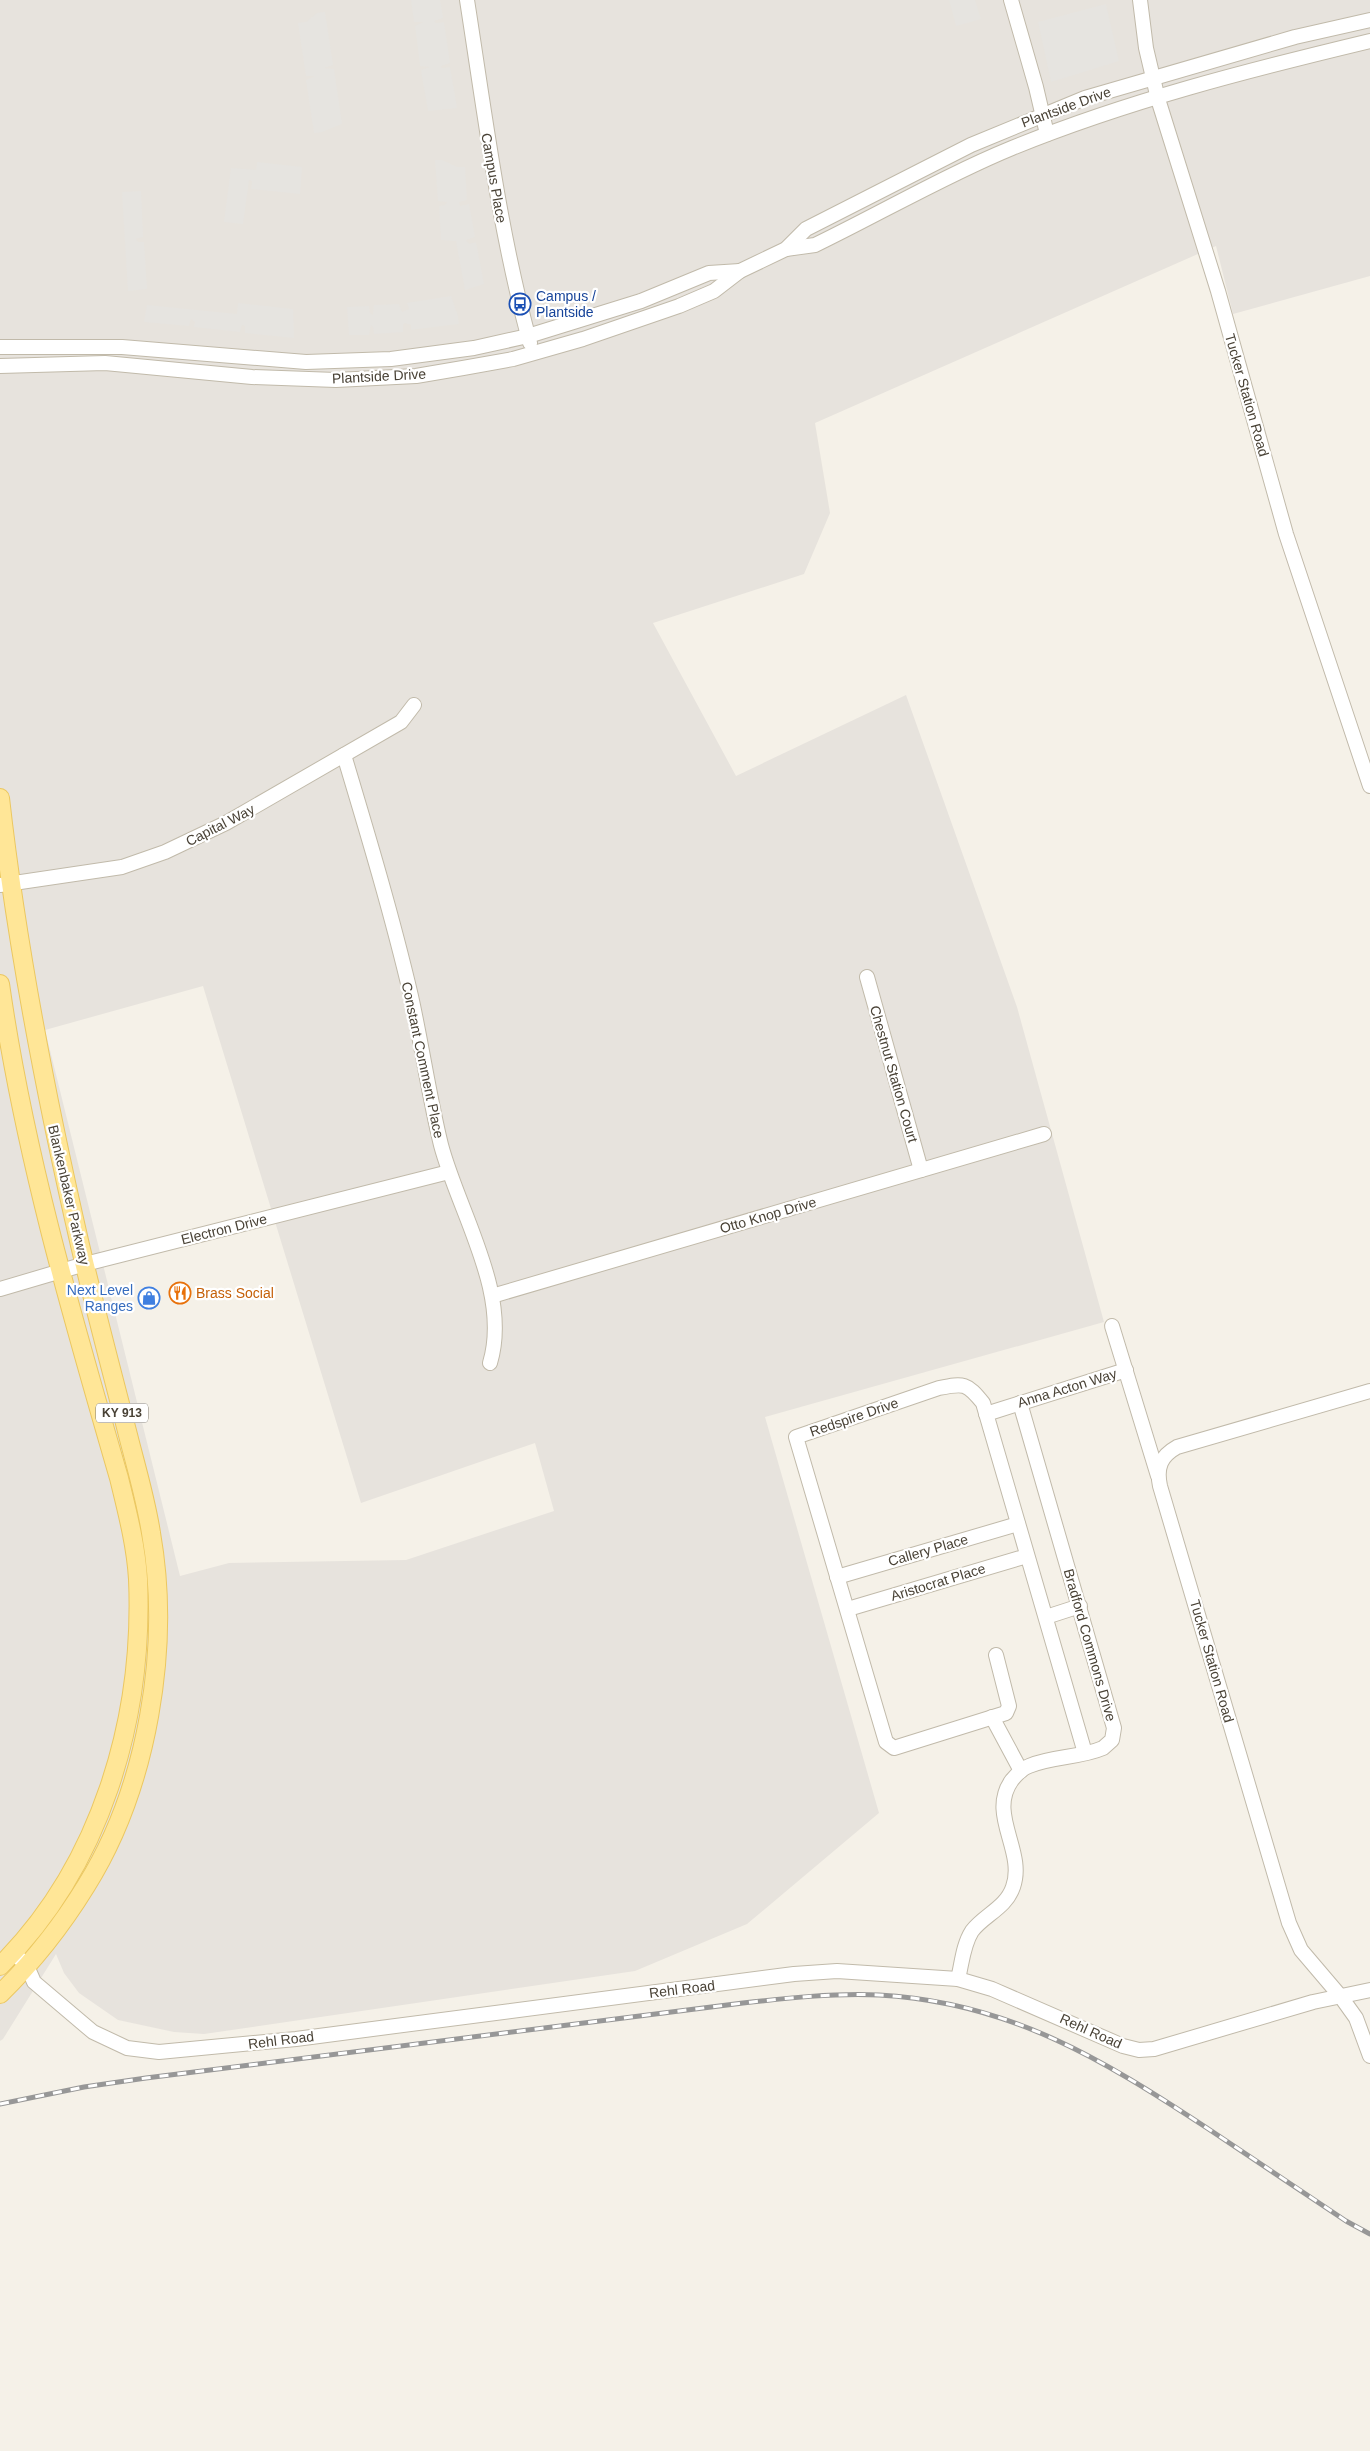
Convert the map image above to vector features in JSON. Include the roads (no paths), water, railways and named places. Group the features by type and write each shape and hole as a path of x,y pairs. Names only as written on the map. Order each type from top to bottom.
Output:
{"main road":[{"name":"Blankenbaker Parkway","path":"0,798 6,885 42,1071 84,1264 152,1534 159,1631 152,1701 137,1764 126,1801 105,1851 87,1885 27,1966 0,1994"},
{"name":"Blankenbaker Parkway","path":"0,984 9,1050 59,1272 128,1512 138,1578 137,1627 128,1717 105,1800 68,1878 25,1941 0,1966"}],"street":[{"name":"Campus Place","path":"467,0 495,187 533,354"},
{"path":"1011,0 1047,134"},
{"name":"Tucker Station Road","path":"1140,0 1158,99 1218,291 1286,534 1370,786"},
{"name":"Plantside Drive","path":"786,249 806,229 971,145 1085,98 1295,38 1370,20"},
{"name":"Plantside Drive","path":"0,366 105,363 306,379 397,377 463,368 533,354 679,306 714,291 740,271 786,249 815,245 1009,149 1047,134 1295,59 1370,41"},
{"path":"902,180 911,198"},
{"name":"Plantside Drive","path":"0,347 122,347 306,362 361,360 474,348 528,336 641,301 709,273 740,271"},
{"path":"214,373 216,354"},
{"name":"Capital Way","path":"6,885 122,867 165,852 226,823 401,722 414,706"},
{"name":"Constant Comment Place","path":"344,755 393,923 411,996 449,1172 462,1202 492,1296 496,1331 490,1363"},
{"name":"Chestnut Station Court","path":"866,977 921,1170"},
{"name":"Otto Knop Drive","path":"492,1296 1044,1134"},
{"name":"Electron Drive","path":"0,1289 84,1264 449,1172"},
{"path":"1112,1326 1126,1370"},
{"name":"Anna Acton Way","path":"986,1414 1126,1370 1159,1479"},
{"name":"Redspire Drive","path":"996,1655 1009,1706 1006,1713 894,1748 886,1742 796,1437 938,1388 957,1384 970,1387 983,1403 1085,1753"},
{"path":"1159,1479 1163,1458 1177,1447 1370,1391"},
{"name":"Bradford Commons Drive","path":"1020,1403 1114,1728 1112,1740 1103,1748 1028,1766 1021,1771"},
{"name":"Tucker Station Road","path":"1159,1479 1289,1923 1301,1950 1341,1997 1356,2018 1370,2056"},
{"name":"Callery Place","path":"837,1576 1018,1524"},
{"name":"Aristocrat Place","path":"848,1609 1028,1556"},
{"path":"1046,1617 1080,1606"},
{"path":"958,1979 966,1945 973,1931 1005,1902 1015,1880 1014,1855 1002,1800 1008,1786 1021,1771 992,1717"},
{"name":"Rehl Road","path":"14,1953 27,1966 34,1982 93,2032 126,2048 159,2052 296,2039 804,1973 837,1972 958,1979 992,1989 1123,2046 1139,2050 1178,2044 1313,2002 1370,1990"}],"railway":[{"path":"0,2104 84,2087 146,2078 743,2003 828,1995 879,1995 926,2000 970,2009 1012,2022 1052,2038 1130,2079 1346,2221 1370,2234"}],"place":[{"name":"Campus / Plantside","path":"520,304"},
{"name":"Brass Social","path":"180,1293"},
{"name":"Next Level Ranges","path":"149,1298"}]}
